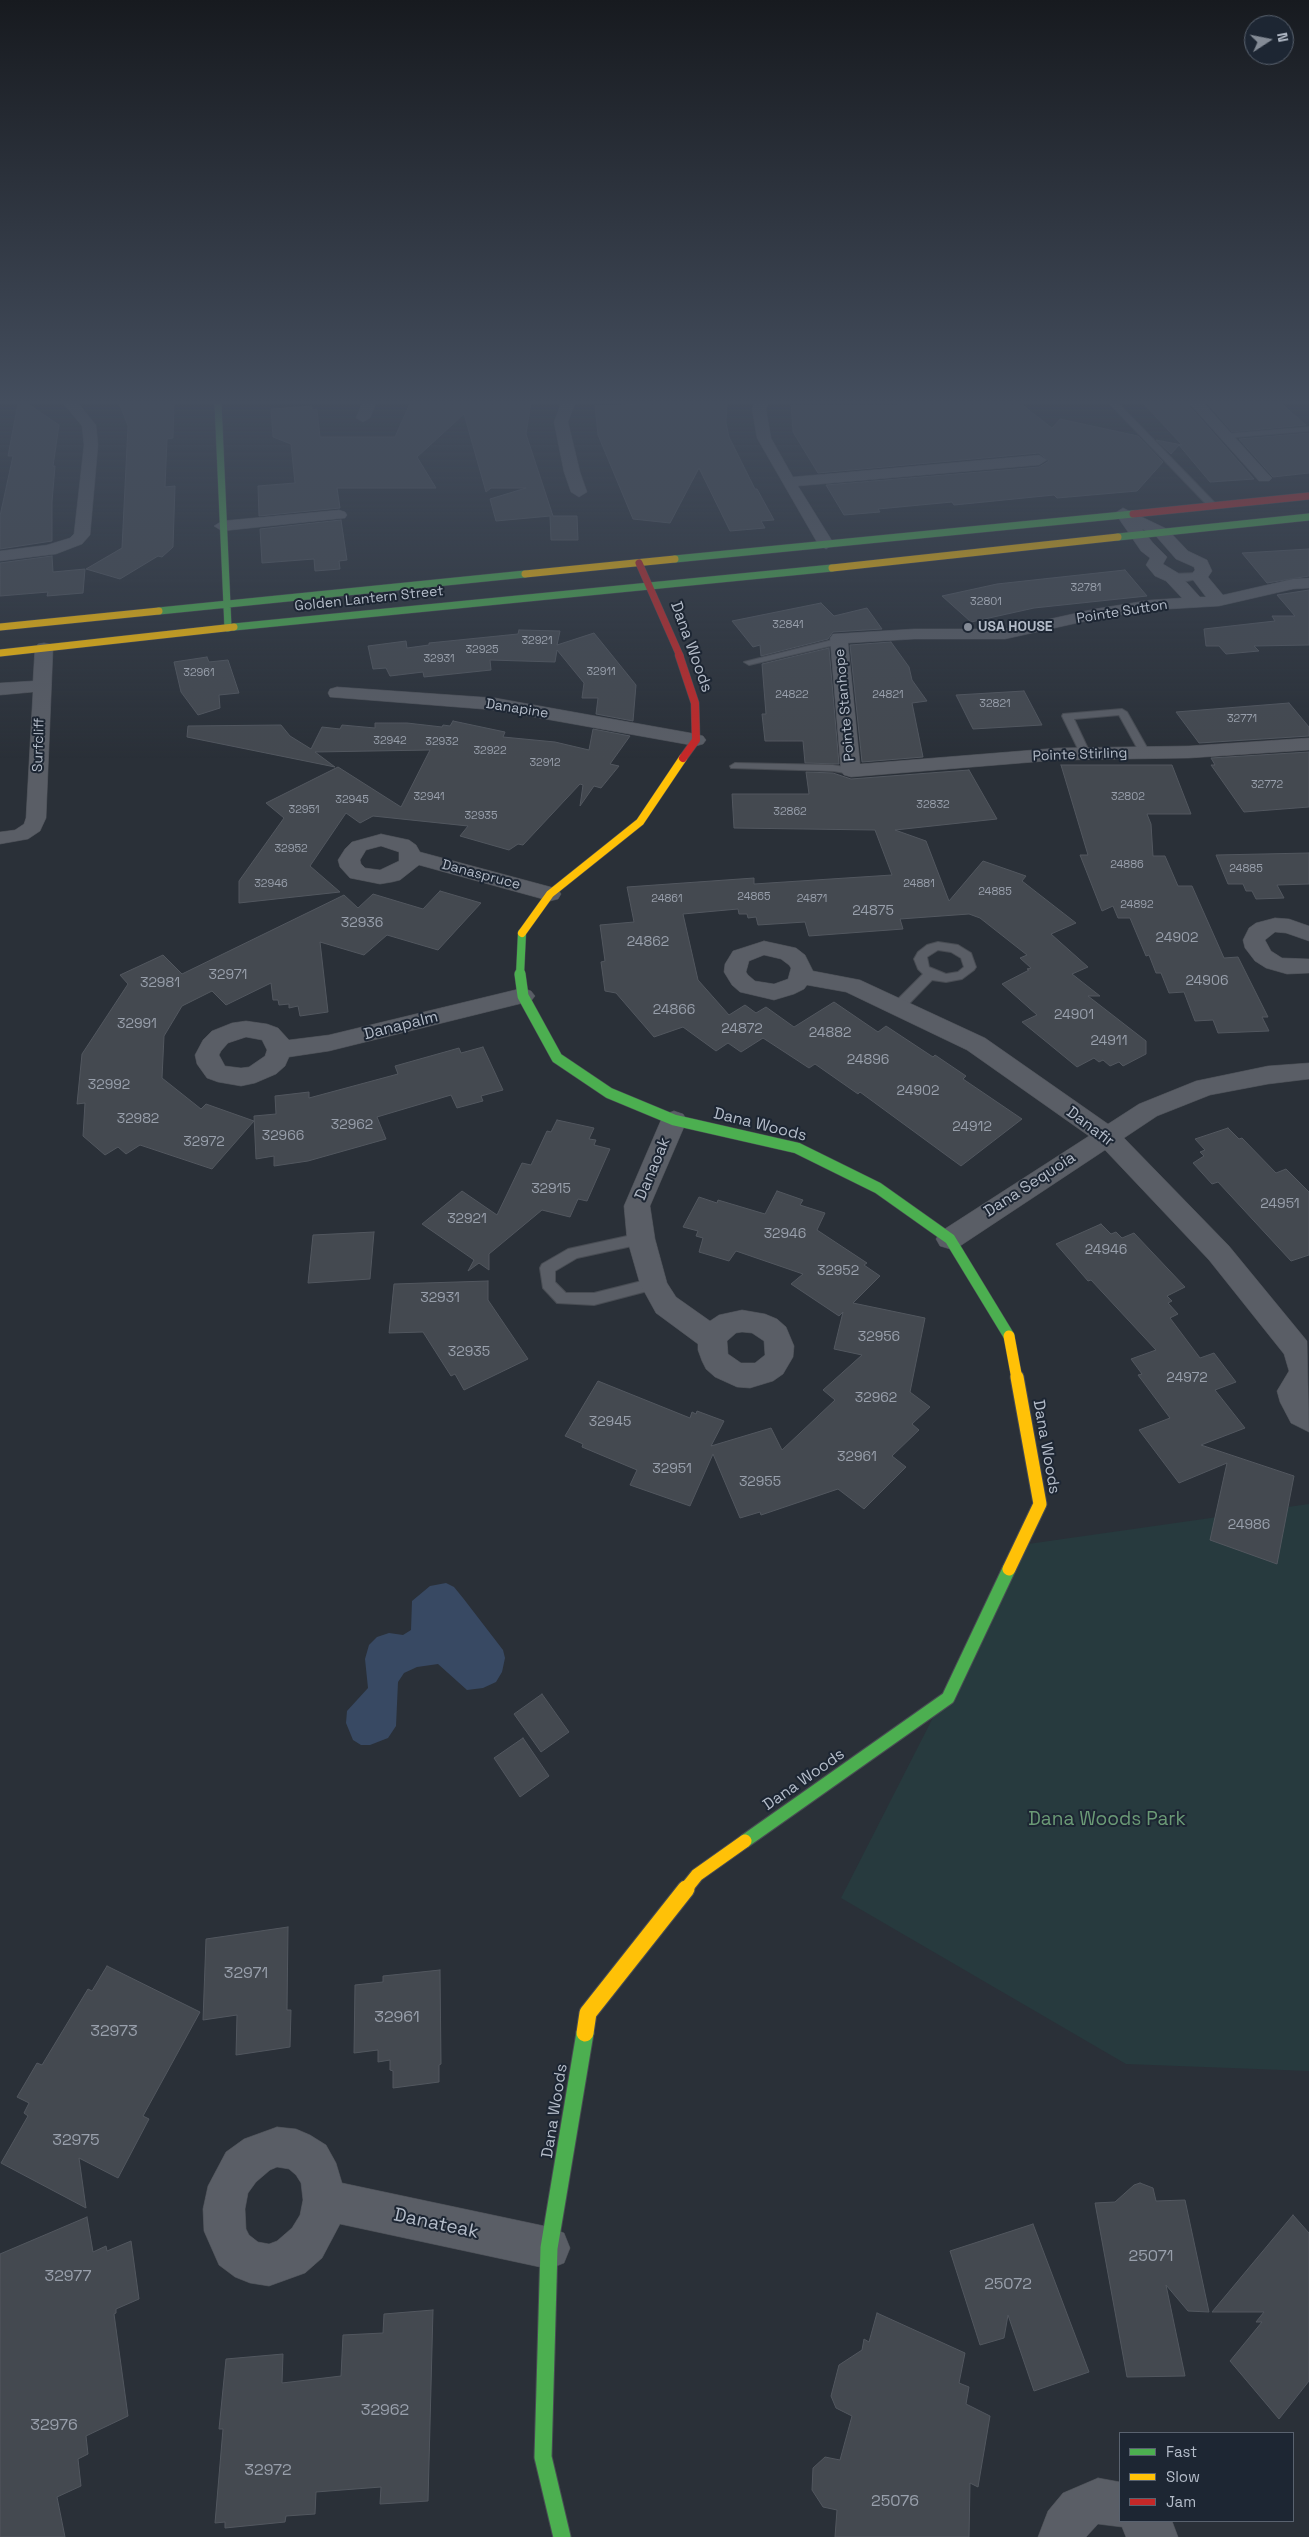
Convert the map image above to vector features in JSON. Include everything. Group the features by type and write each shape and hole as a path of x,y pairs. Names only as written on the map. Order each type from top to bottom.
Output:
{"main road":[{"path":"222,521 228,628"},
{"name":"Golden Lantern Street","path":"0,627 1051,521"},
{"name":"Golden Lantern Street","path":"0,653 1259,521"},
{"name":"Dana Woods","path":"562,2537 544,2457 549,2248 588,2013 697,1875 948,1698 1040,1504 1011,1339 950,1239 878,1188 798,1148 674,1120 609,1093 557,1058 523,996 520,975 521,935 550,894 640,822 696,740 694,703 675,642 639,563"}],"street":[{"path":"0,556 63,547 76,542 82,535 83,521"},
{"path":"222,526 271,521"},
{"path":"812,521 826,544"},
{"name":"Pointe Sutton","path":"1129,521 1137,534 1159,557 1154,564 1161,572 1172,576 1196,603"},
{"path":"1139,521 1161,532 1182,555 1202,564 1204,571 1198,576 1219,601"},
{"name":"Pointe Sutton","path":"840,640 888,635 1005,634 1095,614 1151,605 1219,601 1293,584 1309,583"},
{"name":"Pointe Stanhope","path":"840,640 851,771"},
{"name":"Surfcliff","path":"0,838 21,835 33,827 36,818 44,648"},
{"path":"0,689 41,686"},
{"name":"Danapine","path":"337,693 495,704 696,740"},
{"name":"Pointe Stirling","path":"851,771 1085,754 1145,753 1309,744"},
{"name":"Danaspruce","path":"411,856 550,894"},
{"path":"1309,934 1289,926 1275,925 1264,928 1257,933 1254,940 1256,948 1268,960 1287,967 1305,967 1309,990"},
{"name":"Danafir","path":"801,976 852,985 976,1044 1106,1135 1219,1253 1297,1349 1307,1373 1296,1381 1292,1391 1294,1402 1302,1414 1309,1419"},
{"name":"Danapalm","path":"279,1050 329,1043 523,996"},
{"name":"Dana Sequoia","path":"950,1239 1106,1135 1148,1110 1205,1087 1268,1075 1309,1071"},
{"name":"Danaoak","path":"674,1120 637,1206 641,1239 654,1284 666,1305 713,1339"},
{"name":"Danateak","path":"324,2200 549,2248"},
{"path":"1061,2537 1064,2527 1079,2509 1098,2501 1119,2505"},
{"path":"1144,2522 1155,2537"}],"lane":[{"path":"1172,576 1187,578 1198,576"},
{"path":"749,662 840,640"},
{"path":"1085,754 1066,716 1122,712 1145,753"},
{"path":"735,766 834,768 851,771"},
{"path":"898,1007 930,974"},
{"path":"641,1239 573,1253 547,1268 548,1284 562,1299 594,1299 654,1284"}],"green space":[{"name":"Dana Woods Park","path":"1309,1504 1309,2071 1126,2064 841,1898 1021,1545"}],"water":[{"path":"446,1583 454,1587 503,1650 505,1658 502,1672 496,1682 483,1688 467,1690 438,1664 417,1667 404,1673 398,1682 396,1726 388,1738 370,1745 361,1745 353,1740 346,1723 347,1711 368,1688 365,1659 369,1645 377,1637 389,1633 403,1635 411,1630 412,1601 430,1586"}],"building":[{"path":"0,521 52,521 52,541 0,549"},
{"path":"123,521 174,521 173,547 162,557 158,556 120,579 86,569 122,548"},
{"path":"341,521 347,560 339,561 340,569 315,571 314,559 262,563 260,529"},
{"path":"550,521 577,521 578,540 551,540"},
{"path":"725,521 761,521 765,528 730,531"},
{"path":"1309,549 1309,576 1267,583 1242,553"},
{"path":"52,556 53,572 85,569 83,593 47,596 48,592 0,596 0,563"},
{"path":"1125,570 1147,596 1034,608 971,622 942,596 997,584"},
{"path":"1309,590 1309,645 1254,646 1259,651 1226,654 1219,646 1206,646 1204,629 1275,621 1272,616 1295,616 1277,595"},
{"path":"821,603 834,616 867,608 882,629 833,632 828,639 761,656 760,645 753,647 732,621"},
{"path":"519,630 560,631 557,645 594,633 636,685 633,721 596,714 598,698 582,698 584,683 557,650 555,662 490,660 491,670 424,677 423,672 390,676 386,668 373,669 368,646 406,641 407,648 429,645 429,643 518,634"},
{"path":"891,642 909,667 912,680 927,701 912,703 923,757 862,762 850,645"},
{"path":"829,648 839,764 805,763 803,741 765,741 762,714 766,714 762,664"},
{"path":"207,657 209,662 228,660 239,693 219,695 220,708 198,715 181,692 174,662"},
{"path":"1024,691 1042,725 973,729 956,695"},
{"path":"1289,703 1309,727 1309,736 1199,743 1176,712"},
{"path":"453,721 505,732 503,737 555,742 589,750 593,729 630,736 610,764 619,766 601,788 594,786 580,806 583,785 580,784 523,845 518,844 509,850 460,836 468,826 373,816 360,823 346,813 310,866 340,892 239,903 239,881 284,818 266,803 338,767 401,807 430,750 315,752 335,767 187,737 188,726 281,725 290,736 311,749 322,727 340,729 342,725 375,728 375,723 407,723 442,727 443,725 450,726"},
{"path":"1309,752 1309,807 1244,812 1211,765 1215,765 1211,758"},
{"path":"1061,765 1172,765 1191,814 1147,814 1151,824 1153,856 1165,856 1178,886 1192,886 1224,958 1238,957 1268,1017 1262,1017 1269,1031 1218,1033 1213,1020 1195,1021 1184,992 1169,993 1161,973 1156,973 1149,955 1146,956 1130,918 1118,918 1113,906 1102,911 1080,855 1088,855"},
{"path":"969,770 997,819 895,830 926,841 949,901 983,861 1026,876 1022,881 1076,923 1051,934 1088,967 1072,974 1100,996 1088,996 1146,1041 1146,1054 1123,1066 1119,1062 1110,1066 1103,1060 1099,1062 1094,1058 1077,1067 1022,1022 1037,1015 1002,984 1031,968 1020,958 1027,955 980,918 969,914 900,919 903,929 809,936 805,922 758,925 756,917 748,918 747,914 739,914 738,909 683,914 698,980 729,1015 745,1005 756,1013 766,1007 794,1027 834,1002 878,1032 886,1026 933,1057 935,1055 966,1076 963,1079 1022,1119 961,1166 860,1092 858,1094 815,1064 809,1068 763,1038 741,1052 728,1043 716,1051 683,1027 654,1037 616,993 605,991 601,962 605,961 600,925 634,922 627,887 754,878 754,884 892,875 875,830 734,828 732,794 809,794 806,772 833,773 851,779"},
{"path":"1309,853 1309,884 1277,885 1284,898 1256,899 1252,891 1246,891 1243,884 1228,884 1216,855"},
{"path":"440,891 481,903 438,950 387,935 364,955 320,942 328,1012 300,1016 298,1006 289,1008 289,1004 279,1005 278,1000 273,1000 271,983 226,1005 212,991 182,1006 164,1036 162,1078 201,1109 206,1104 254,1121 212,1169 140,1145 126,1154 118,1147 105,1155 83,1136 85,1103 77,1104 82,1054 128,984 120,975 163,955 182,974 344,895 358,908 373,894 423,909"},
{"path":"483,1047 503,1090 481,1096 483,1101 457,1108 451,1095 377,1117 386,1139 308,1161 274,1166 274,1156 256,1159 254,1116 276,1114 275,1096 309,1092 309,1098 398,1074 395,1066 459,1048 461,1053"},
{"path":"557,1120 594,1128 589,1139 596,1140 594,1145 610,1149 587,1201 578,1199 570,1217 542,1210 489,1254 489,1270 479,1263 468,1271 474,1260 422,1224 462,1191 497,1215 522,1163 531,1165 547,1131 551,1132"},
{"path":"1228,1128 1239,1139 1242,1138 1276,1173 1286,1169 1309,1192 1309,1255 1291,1261 1218,1182 1212,1184 1193,1163 1204,1156 1200,1152 1205,1150 1195,1139"},
{"path":"777,1191 803,1200 800,1205 825,1213 817,1230 867,1263 864,1265 880,1276 853,1303 925,1318 910,1392 930,1407 912,1424 919,1430 892,1456 906,1467 864,1509 838,1489 761,1515 760,1512 740,1518 713,1454 690,1506 630,1485 637,1470 582,1447 583,1444 565,1436 598,1381 690,1418 692,1412 696,1414 697,1411 724,1421 711,1446 771,1428 782,1450 835,1400 823,1390 862,1355 834,1349 843,1312 839,1316 791,1284 803,1274 736,1251 729,1261 699,1252 703,1238 696,1236 698,1231 683,1227 699,1197 717,1203 718,1200 765,1214"},
{"path":"1101,1224 1111,1234 1116,1232 1122,1238 1134,1233 1185,1287 1167,1296 1172,1301 1168,1303 1178,1314 1170,1318 1200,1358 1214,1353 1236,1382 1215,1390 1245,1428 1201,1445 1294,1476 1277,1564 1210,1540 1227,1463 1179,1483 1139,1430 1170,1418 1138,1375 1142,1374 1131,1359 1156,1350 1091,1280 1088,1281 1056,1244"},
{"path":"374,1232 370,1279 308,1283 313,1235"},
{"path":"488,1281 488,1300 528,1359 464,1390 455,1374 451,1376 423,1332 389,1333 394,1284"},
{"path":"542,1694 569,1732 541,1752 514,1714"},
{"path":"523,1738 549,1776 520,1797 494,1758"},
{"path":"288,1927 287,2010 291,2010 290,2047 236,2055 237,2015 203,2020 206,1939"},
{"path":"107,1966 200,2012 143,2116 149,2119 118,2178 79,2158 86,2208 1,2163 28,2116 24,2113 29,2103 17,2097 37,2063 42,2065 88,1989 92,1991"},
{"path":"440,1970 441,2064 439,2065 439,2082 393,2088 393,2071 390,2070 390,2060 378,2062 378,2050 354,2053 355,1985 383,1982 383,1976"},
{"path":"1140,2183 1153,2188 1156,2201 1185,2200 1209,2312 1188,2311 1166,2285 1185,2376 1127,2377 1095,2203 1115,2202 1134,2185"},
{"path":"1293,2215 1309,2233 1309,2381 1279,2419 1230,2361 1262,2322 1256,2322 1264,2312 1212,2312"},
{"path":"87,2217 93,2252 106,2246 107,2251 131,2241 139,2299 116,2309 114,2314 128,2416 86,2436 88,2454 78,2459 81,2486 57,2497 65,2537 0,2537 0,2254"},
{"path":"1033,2224 1089,2372 1034,2391 1008,2315 1004,2338 980,2345 950,2251"},
{"path":"433,2310 428,2501 380,2504 381,2487 316,2492 315,2514 286,2516 285,2522 225,2528 225,2522 215,2523 223,2429 219,2429 226,2359 283,2354 282,2383 341,2376 343,2335 383,2333 384,2314"},
{"path":"877,2313 965,2353 959,2383 969,2387 966,2404 990,2416 978,2487 970,2483 969,2537 835,2537 837,2510 823,2507 812,2490 813,2468 825,2457 840,2460 852,2416 836,2408 831,2396 839,2365 862,2350 864,2339 869,2342"}],"traffic: fast":[{"path":"223,521 228,628"},
{"path":"675,559 1058,521"},
{"path":"1118,537 1267,521"},
{"path":"234,627 832,568"},
{"path":"159,611 525,574"},
{"path":"522,933 520,975 523,996 557,1058 609,1093 674,1120 797,1148 878,1188 950,1239 1009,1336"},
{"path":"745,1841 948,1698 1009,1569"},
{"path":"562,2537 543,2457 549,2248 585,2033"}],"traffic: slow":[{"path":"832,568 1118,537"},
{"path":"525,574 675,559"},
{"path":"0,627 159,611"},
{"path":"0,653 234,627"},
{"path":"522,933 550,894 640,822 683,758"},
{"path":"1009,1336 1040,1504 1009,1569"},
{"path":"585,2033 588,2013 697,1875 745,1841"}],"traffic: jam":[{"path":"639,563 675,642 695,703 696,740 683,758"}],"place":[{"name":"USA HOUSE","path":"968,627"}]}
